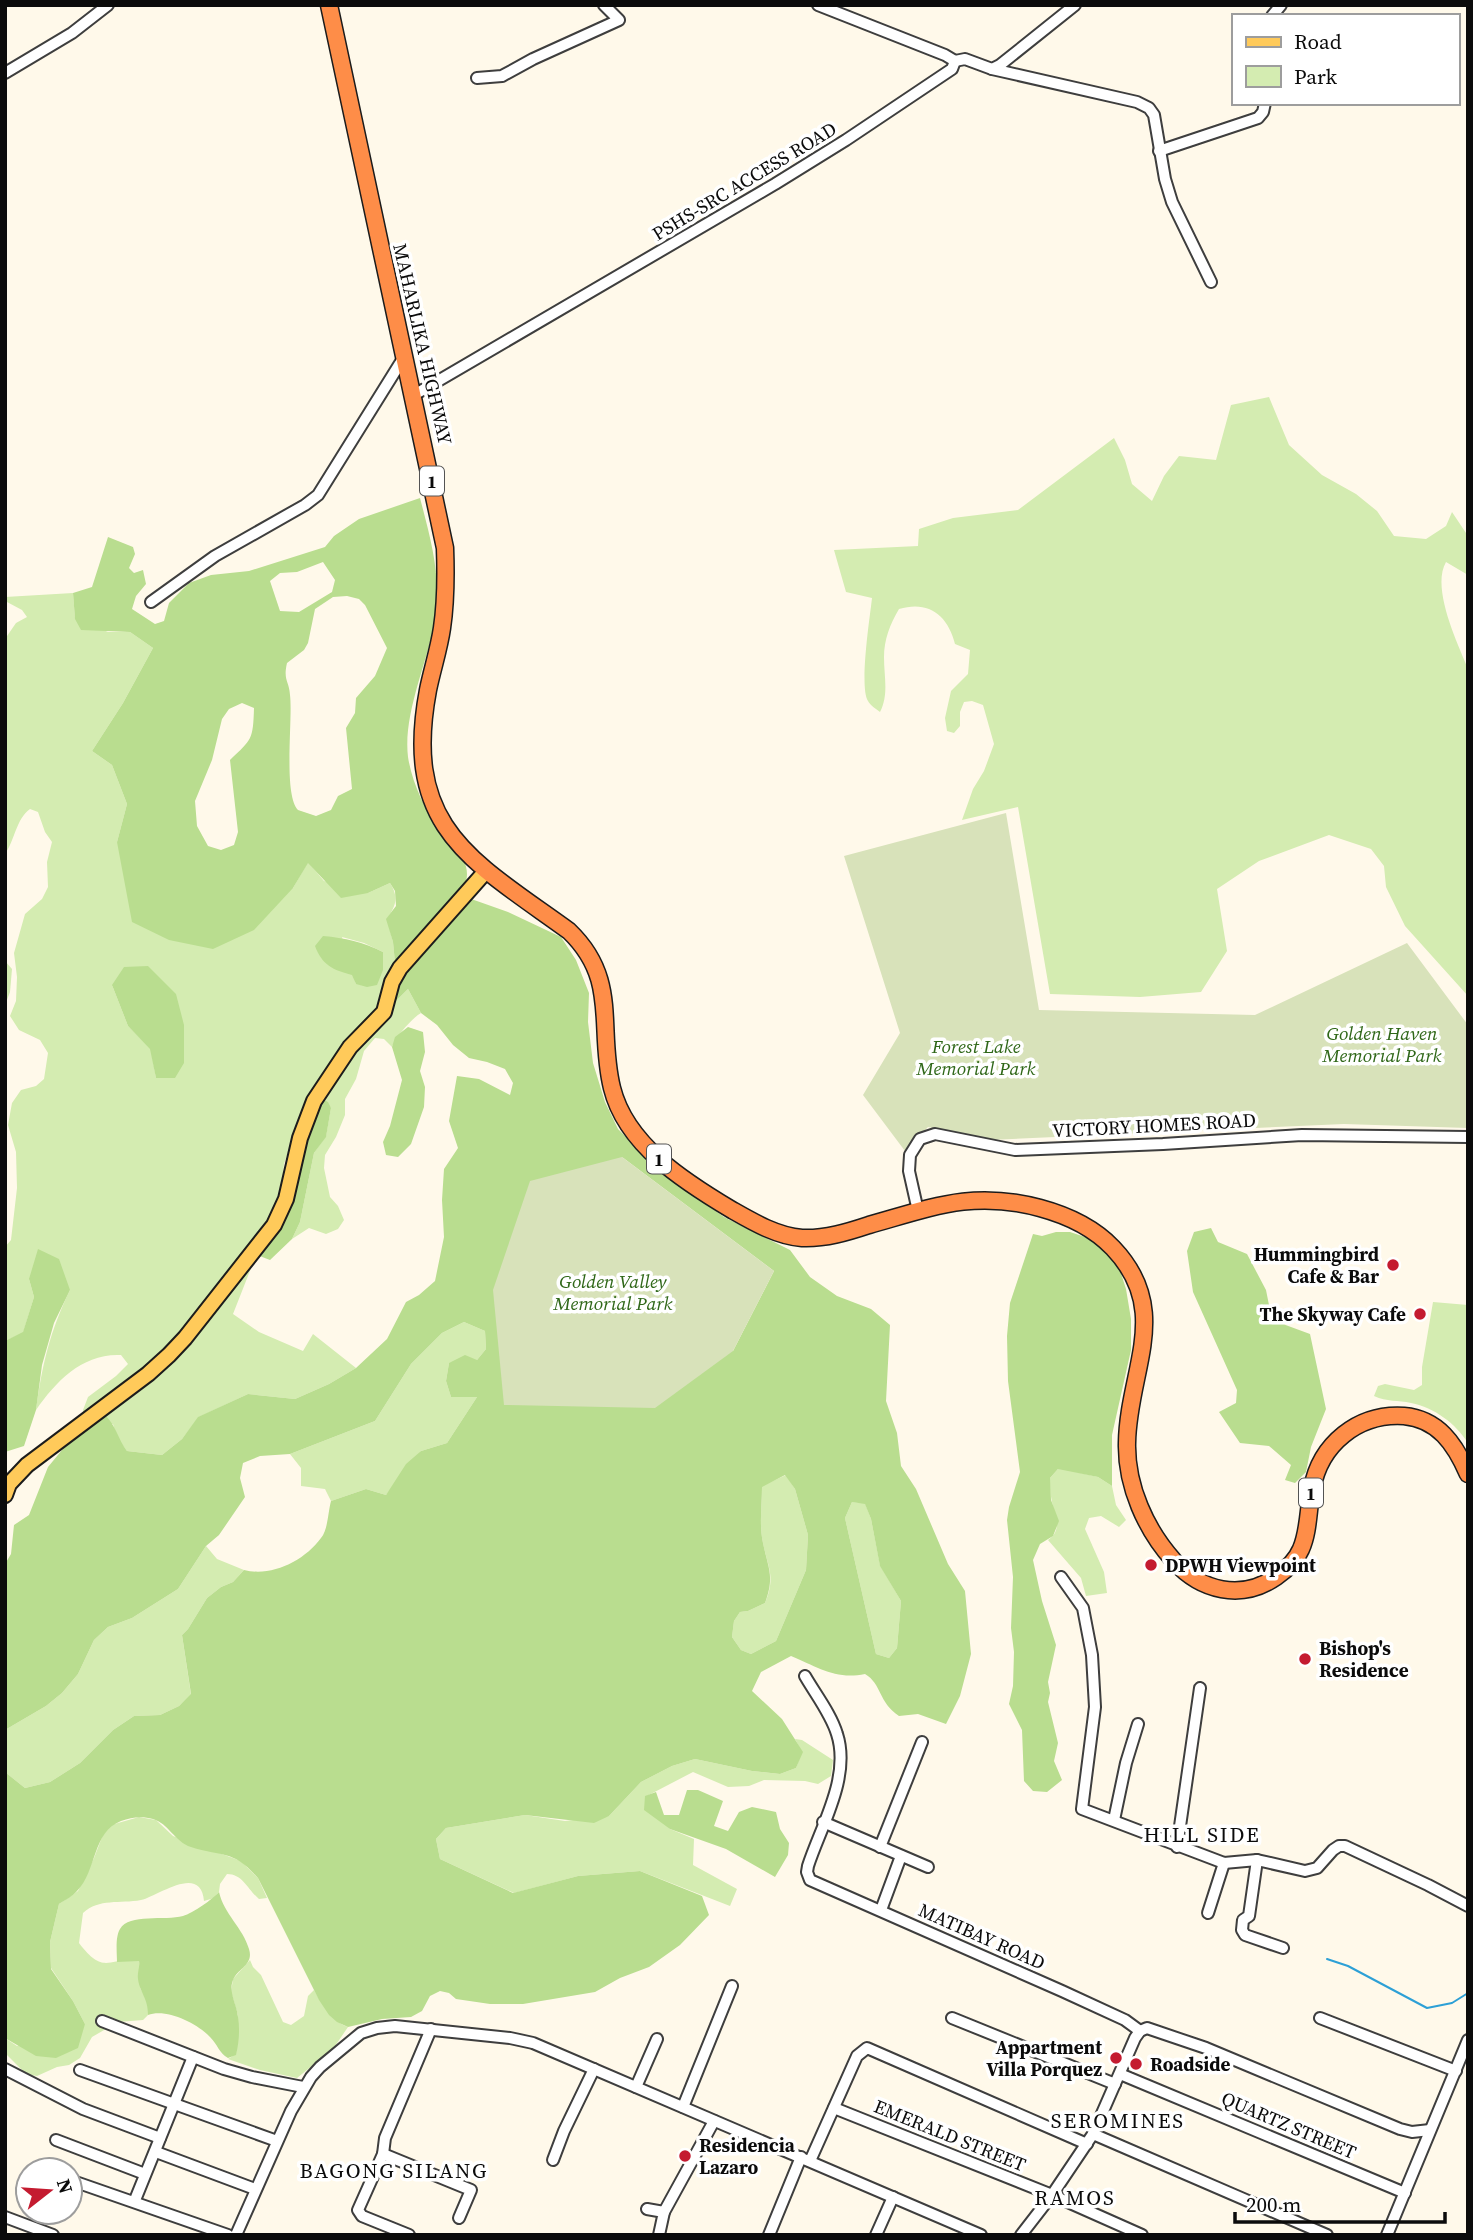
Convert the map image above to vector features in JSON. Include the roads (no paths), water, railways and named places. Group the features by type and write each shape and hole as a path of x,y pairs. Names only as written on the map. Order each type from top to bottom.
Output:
{"highway":[{"name":"MAHARLIKA HIGHWAY","path":"329,5 441,524 446,569 442,630 423,724 422,768 431,797 445,827 486,871 569,931 591,957 601,984 612,1090 624,1116 645,1145 667,1167 755,1223 797,1237 832,1235 918,1211"},
{"name":"1","path":"918,1211 949,1202 975,1199 1031,1206 1070,1219 1109,1244 1120,1256 1141,1293 1145,1320 1128,1425 1127,1458 1133,1487 1147,1522 1163,1549 1188,1575 1206,1586 1227,1590 1252,1589 1270,1581 1286,1569 1301,1548 1313,1483 1320,1461 1336,1440 1366,1421 1400,1416 1427,1422 1449,1439 1468,1474"}],"main road":[{"path":"5,1495 9,1484 27,1465 148,1374 169,1355 274,1225 285,1199 307,1118 324,1084 358,1037 384,1012 400,968 486,871"}],"street":[{"path":"5,73 61,41 108,5"},
{"path":"477,78 502,76 620,20 604,5"},
{"path":"818,5 955,61 965,59 992,69 1146,106 1154,115 1159,151 1172,202 1211,282"},
{"path":"992,69 1075,5"},
{"name":"PSHS-SRC ACCESS ROAD","path":"414,395 787,177 952,69 955,61"},
{"path":"1159,151 1258,118 1265,105"},
{"path":"151,602 215,556 318,495 404,357"},
{"name":"VICTORY HOMES ROAD","path":"918,1211 909,1171 910,1155 920,1139 934,1135 1015,1150 1289,1135 1468,1137"},
{"path":"1061,1577 1083,1608 1092,1655 1095,1707 1082,1809 1224,1863 1257,1860 1305,1871 1317,1868 1332,1850 1345,1846 1468,1906"},
{"path":"805,1676 834,1726 839,1740 838,1780 823,1822 928,1867"},
{"path":"1177,1847 1200,1688"},
{"path":"1114,1820 1126,1763 1138,1724"},
{"path":"880,1847 922,1742"},
{"name":"MATIBAY ROAD","path":"823,1822 808,1866 808,1877 814,1883 881,1910 1125,2020 1140,2031"},
{"path":"881,1910 901,1856"},
{"path":"1257,1860 1251,1908 1249,1916 1243,1920 1242,1930 1245,1935 1283,1948"},
{"path":"1208,1913 1224,1863"},
{"path":"683,2107 732,1986"},
{"name":"QUARTZ STREET","path":"952,2018 1117,2079 1405,2193"},
{"path":"1320,2018 1456,2071"},
{"path":"102,2021 252,2077 303,2087"},
{"path":"236,2235 303,2087 320,2067 350,2041 368,2030 395,2026 527,2041 981,2235"},
{"path":"409,2235 362,2216 358,2210 383,2154 384,2138 431,2029"},
{"path":"1021,2235 1090,2139 1140,2031 1152,2029 1181,2038 1400,2129 1417,2132 1430,2130"},
{"path":"636,2087 657,2039"},
{"path":"1388,2235 1468,2040"},
{"path":"769,2235 805,2159 834,2108 857,2056 870,2048 1327,2235"},
{"path":"135,2200 176,2105 193,2057"},
{"path":"5,2069 83,2109 160,2138"},
{"path":"553,2160 594,2069"},
{"path":"79,2070 277,2141"},
{"name":"EMERALD STREET","path":"834,2108 1052,2195 1142,2235"},
{"path":"659,2235 664,2212 714,2121"},
{"path":"56,2140 145,2174"},
{"path":"156,2152 255,2189"},
{"path":"383,2154 471,2190 459,2218"},
{"path":"84,2184 135,2200 228,2235"},
{"path":"876,2235 893,2197"},
{"path":"647,2209 664,2212"},
{"path":"5,2217 53,2235"}],"waterway":[{"path":"1327,1959 1348,1966 1427,2008 1452,2003 1468,1993"}],"place":[{"name":"Hummingbird Cafe & Bar","path":"1393,1265"},
{"name":"The Skyway Cafe","path":"1420,1314"},
{"name":"DPWH Viewpoint","path":"1151,1565"},
{"name":"Bishop's Residence","path":"1305,1659"},
{"name":"Appartment Villa Porquez","path":"1116,2058"},
{"name":"Roadside","path":"1136,2064"},
{"name":"Residencia Lazaro","path":"685,2156"}],"district":[{"name":"HILL SIDE","path":"1202,1834"},
{"name":"SEROMINES","path":"1118,2120"},
{"name":"BAGONG SILANG","path":"394,2170"},
{"name":"RAMOS","path":"1075,2197"}],"park label":[{"name":"Golden Haven Memorial Park","path":"1382,1044"},
{"name":"Forest Lake Memorial Park","path":"976,1057"},
{"name":"Golden Valley Memorial Park","path":"613,1292"}]}
